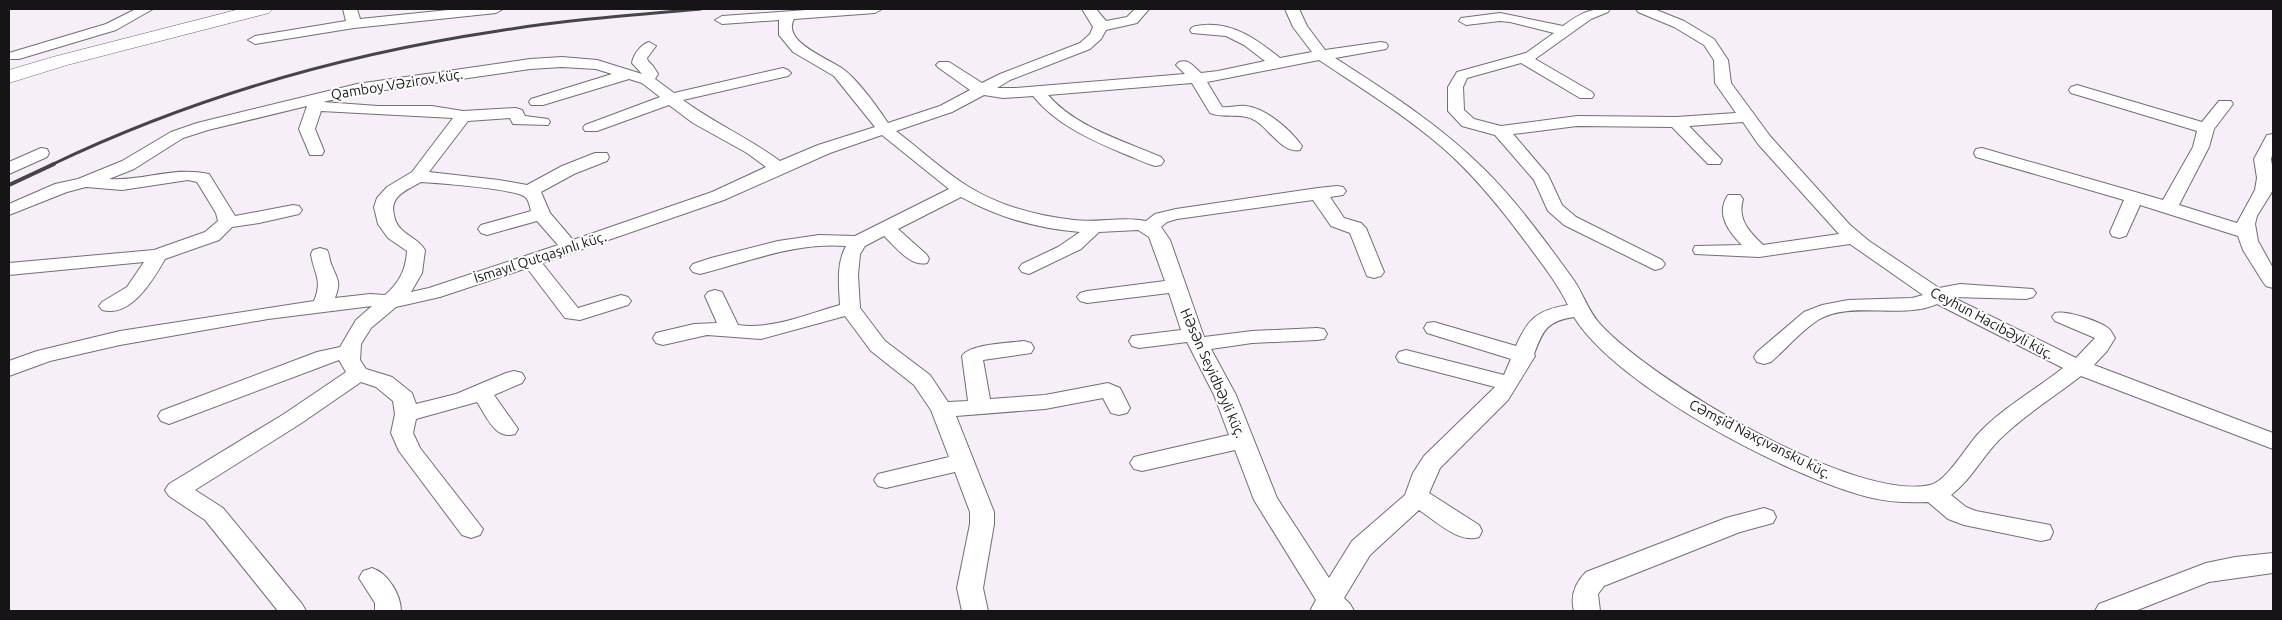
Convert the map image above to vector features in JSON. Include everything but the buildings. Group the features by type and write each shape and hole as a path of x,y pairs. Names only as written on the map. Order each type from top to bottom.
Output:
{"street":[{"path":"28,70 12,53 111,27 146,9"},
{"path":"9,77 28,70 262,9"},
{"path":"350,9 354,24"},
{"path":"255,40 354,24 496,9"},
{"path":"722,20 875,9"},
{"path":"1089,9 1099,22 1100,27 1132,20 1142,9"},
{"name":"Cəmşid Naxçıvansku küç.","path":"1292,9 1300,27 1321,55 1436,133 1481,176 1520,221 1572,292 1578,310 1594,330 1651,378 1736,430 1830,476 1851,484 1889,493 1912,495 1933,493"},
{"path":"1603,9 1586,16 1540,50 1524,58 1469,73 1457,80 1456,112 1459,117 1468,123 1501,131 1577,121 1676,122 1748,118"},
{"name":"Ceyhun Hacıbəyli küç.","path":"1643,9 1680,24 1709,42 1721,60 1722,83 1764,140 1854,238 1939,297 2078,367 2273,441"},
{"path":"789,16 785,22 786,35 798,49 839,74 874,113 885,130 961,190 1001,210 1024,217 1092,227 1131,225 1150,227 1161,218 1176,214 1337,191"},
{"path":"1466,21 1500,17 1564,31"},
{"name":"İsmayıl Qutqaşınlı küç.","path":"350,351 351,344 363,324 389,302 433,293 570,248 718,196 824,149 946,109 1013,74 1084,46 1096,36 1100,27"},
{"path":"1197,30 1222,29 1244,38 1277,63"},
{"path":"647,80 650,74 648,69 640,63 640,58 649,46"},
{"path":"944,65 982,91 994,94 1197,78 1245,72 1277,63 1381,46"},
{"path":"1524,58 1586,95"},
{"name":"Qamboy Vəzirov küç.","path":"9,210 61,188 83,183 128,165 177,135 203,126 315,103 379,85 530,64 580,63 597,65 647,80 699,120 753,149 778,168"},
{"path":"1184,65 1197,78 1216,110 1221,112 1242,110 1254,113 1294,146"},
{"path":"591,128 672,98 783,72"},
{"path":"537,102 630,74"},
{"path":"701,91 704,74"},
{"path":"2077,90 2206,128"},
{"path":"1037,91 1043,101 1076,126 1155,161"},
{"path":"316,151 307,129 315,103 378,111 438,110 463,116 516,113 519,121 542,122"},
{"path":"2169,206 2201,147 2206,128 2225,104"},
{"path":"9,369 44,356 120,338 268,312 370,300 389,302 406,287 416,264 416,250 387,224 383,208 386,198 393,191 418,176 463,116"},
{"path":"1676,122 1714,160"},
{"path":"1436,133 1468,123"},
{"path":"1501,131 1542,179 1554,207 1560,213 1586,231 1655,264"},
{"path":"2273,139 2263,152 2261,160 2269,185 2247,216 2245,232 2273,282"},
{"path":"9,168 41,153"},
{"path":"1982,153 2169,206 2245,232"},
{"path":"529,191 568,170 601,158"},
{"path":"83,183 122,186 188,175 204,178 225,213 227,222"},
{"path":"418,176 499,184 529,191 535,196 541,214 570,248"},
{"path":"961,190 858,242 851,254 848,275 850,308 878,346 922,380 942,410 982,512 982,524 970,588 975,611"},
{"path":"1318,193 1336,222 1355,228 1359,232 1374,272"},
{"path":"2119,232 2135,196"},
{"path":"1734,199 1730,207 1731,218 1736,228 1759,251"},
{"path":"9,269 157,255 212,236 227,222 259,218 293,210"},
{"path":"487,229 541,214"},
{"path":"885,227 920,259"},
{"path":"1029,268 1077,244 1090,233 1092,227"},
{"name":"Həsən Seyidbəyli küç.","path":"1150,227 1161,240 1195,339 1225,395 1266,500 1331,608"},
{"path":"1702,250 1759,251 1854,238"},
{"path":"700,268 731,258 796,244 835,240 858,242"},
{"path":"320,254 322,266 328,276 329,288 322,305"},
{"path":"109,306 126,298 140,287 157,255"},
{"path":"531,260 572,314 580,314 621,300"},
{"path":"1087,296 1176,286"},
{"path":"1764,357 1811,316 1829,309 1912,304 1939,297 1947,291 2026,293"},
{"path":"715,296 727,322 728,330"},
{"path":"663,338 694,330 728,330 747,334 761,333 850,308"},
{"path":"1331,608 1362,547 1409,506 1416,496 1422,476 1433,462 1482,414 1509,384 1525,356 1537,325 1545,318 1578,310"},
{"path":"2041,532 1973,519 1957,513 1933,493 1945,488 1988,438 2016,413 2078,367 2103,345 2105,338 2102,333 2089,326 2062,317"},
{"path":"1434,328 1525,356"},
{"path":"1139,340 1318,334"},
{"path":"980,406 972,356 1024,348"},
{"path":"169,416 324,357 350,351 349,360 358,374 384,382 404,398 406,414 402,433 410,452 471,529"},
{"path":"1406,357 1509,384"},
{"path":"293,611 214,514 177,490 292,419 358,374"},
{"path":"406,414 438,408 514,378"},
{"path":"942,410 1045,402 1108,390 1119,408"},
{"path":"481,392 507,429"},
{"path":"1142,463 1243,440"},
{"path":"886,480 961,462"},
{"path":"1416,496 1470,532"},
{"path":"1587,611 1584,598 1587,586 1595,579 1735,524 1764,517"},
{"path":"2108,611 2206,574 2235,566 2273,563"},
{"path":"372,578 388,601 388,611"}],"railway":[{"path":"51,165 158,119 214,99 326,66 383,52 523,27 701,9"},
{"path":"9,185 54,164"}]}
